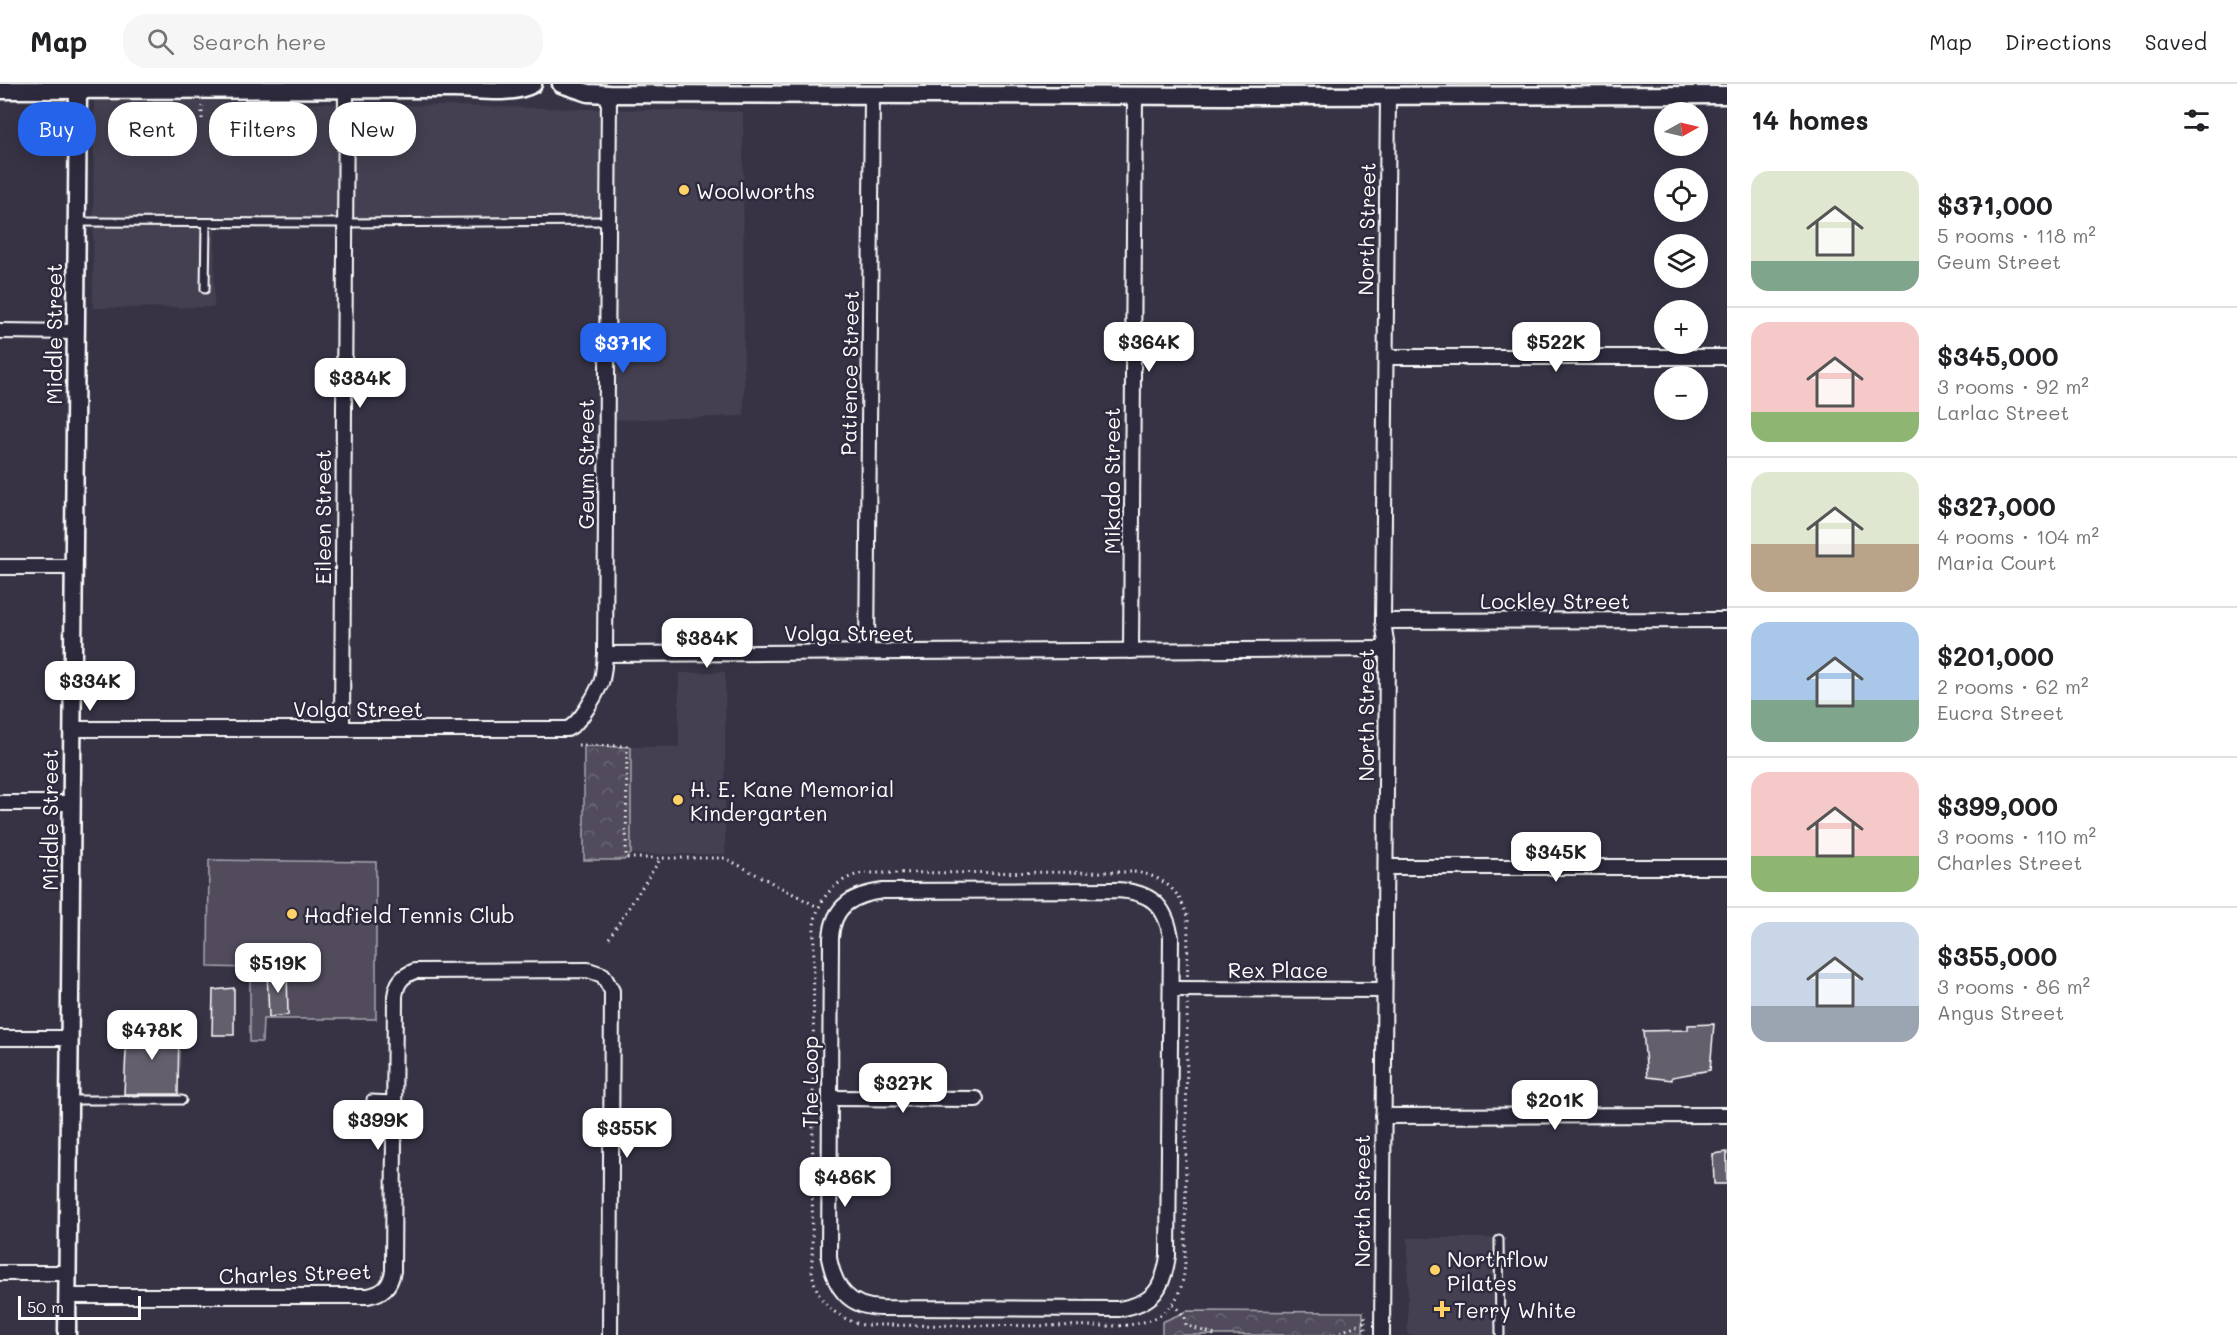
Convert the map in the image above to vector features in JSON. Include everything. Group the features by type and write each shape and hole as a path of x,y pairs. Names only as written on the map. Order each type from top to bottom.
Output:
{"street":[{"path":"0,90 50,87 78,89 298,87 516,90 533,84"},
{"path":"561,84 588,93 609,94 1135,95 1228,90 1388,95 1727,95"},
{"name":"Middle Street","path":"68,1335 78,89"},
{"name":"Eileen Street","path":"342,729 346,89"},
{"name":"Geum Street","path":"605,654 609,94"},
{"name":"Patience Street","path":"867,652 872,95"},
{"name":"Mikado Street","path":"1131,651 1135,95"},
{"name":"North Street","path":"1382,1335 1387,649 1383,621 1388,95"},
{"path":"0,332 76,332"},
{"path":"1386,357 1727,357"},
{"path":"0,567 74,567"},
{"name":"Lockley Street","path":"1383,621 1727,620"},
{"name":"Volga Street","path":"72,729 567,729 574,726 582,717 601,682 605,654 1387,649"},
{"path":"0,803 72,803"},
{"path":"1386,867 1727,867"},
{"name":"The Loop","path":"894,891 1131,891 1146,895 1158,905 1168,921 1171,937 1172,989 1168,1256 1165,1277 1158,1290 1145,1302 1134,1307 1119,1309 881,1308 864,1306 853,1301 842,1291 832,1274 829,1258 831,926 839,910 856,897 868,893 894,891"},
{"name":"Charles Street","path":"68,1296 368,1296 384,1290 389,1285 393,1271 395,996 396,987 401,979 408,974 428,970 588,970 603,975 611,987 613,1001 610,1335"},
{"name":"Rex Place","path":"1172,989 1384,990"},
{"path":"0,1038 70,1038"},
{"path":"830,1098 976,1099"},
{"path":"1383,1116 1727,1115"},
{"path":"0,1273 68,1273"}],"lane":[{"path":"76,222 345,224 608,221"},
{"path":"206,224 206,289"},
{"path":"371,1099 394,1100"},
{"path":"69,1100 182,1100"},
{"path":"1499,1240 1500,1335"}],"path":[{"path":"578,746 627,746 626,858 725,858 819,907"},
{"path":"609,938 661,858"},
{"path":"864,873 1146,873 1166,883 1174,890 1185,908 1189,930 1188,989 1185,1263 1181,1290 1166,1312 1148,1322 1117,1326 863,1325 849,1321 828,1308 818,1293 812,1271 814,925 819,907 833,887 844,879 864,873"},
{"path":"1173,1304 1185,1317 1186,1325 1215,1335"},
{"path":"1365,1313 1365,1335"},
{"path":"1335,1335 1365,1321"}],"shaded area":[{"path":"94,99 244,102 209,102 209,156 317,156 317,103 329,104 329,156 416,156 416,105 743,112 744,416 611,420 606,227 215,229 214,307 93,308 94,156 96,156 96,102"},
{"name":"H. E. Kane Memorial Kindergarten","path":"725,672 725,854 631,854 631,747 679,747 679,673"},
{"path":"1408,1238 1495,1238 1495,1335 1408,1335"}],"green space":[{"path":"584,746 631,747 631,854 624,860 584,860"},
{"name":"Hadfield Tennis Club","path":"209,860 376,862 376,1019 263,1019 262,1042 250,1042 250,968 208,967"},
{"path":"1187,1311 1363,1312 1363,1335 1162,1335 1162,1322"}],"building":[{"path":"287,971 288,1015 269,1017 267,972"},
{"path":"234,988 234,1035 212,1035 213,990"},
{"path":"1714,1024 1710,1070 1672,1077 1672,1080 1647,1077 1643,1031 1688,1030 1688,1025"},
{"path":"179,1026 178,1094 124,1094 127,1028"},
{"path":"1727,1152 1727,1184 1714,1184 1713,1154"}],"place":[{"name":"Woolworths","path":"684,190"},
{"name":"H. E. Kane Memorial Kindergarten","path":"678,800"},
{"name":"Hadfield Tennis Club","path":"292,914"},
{"name":"Northflow Pilates","path":"1435,1270"},
{"name":"Terry White","path":"1442,1309"}]}
